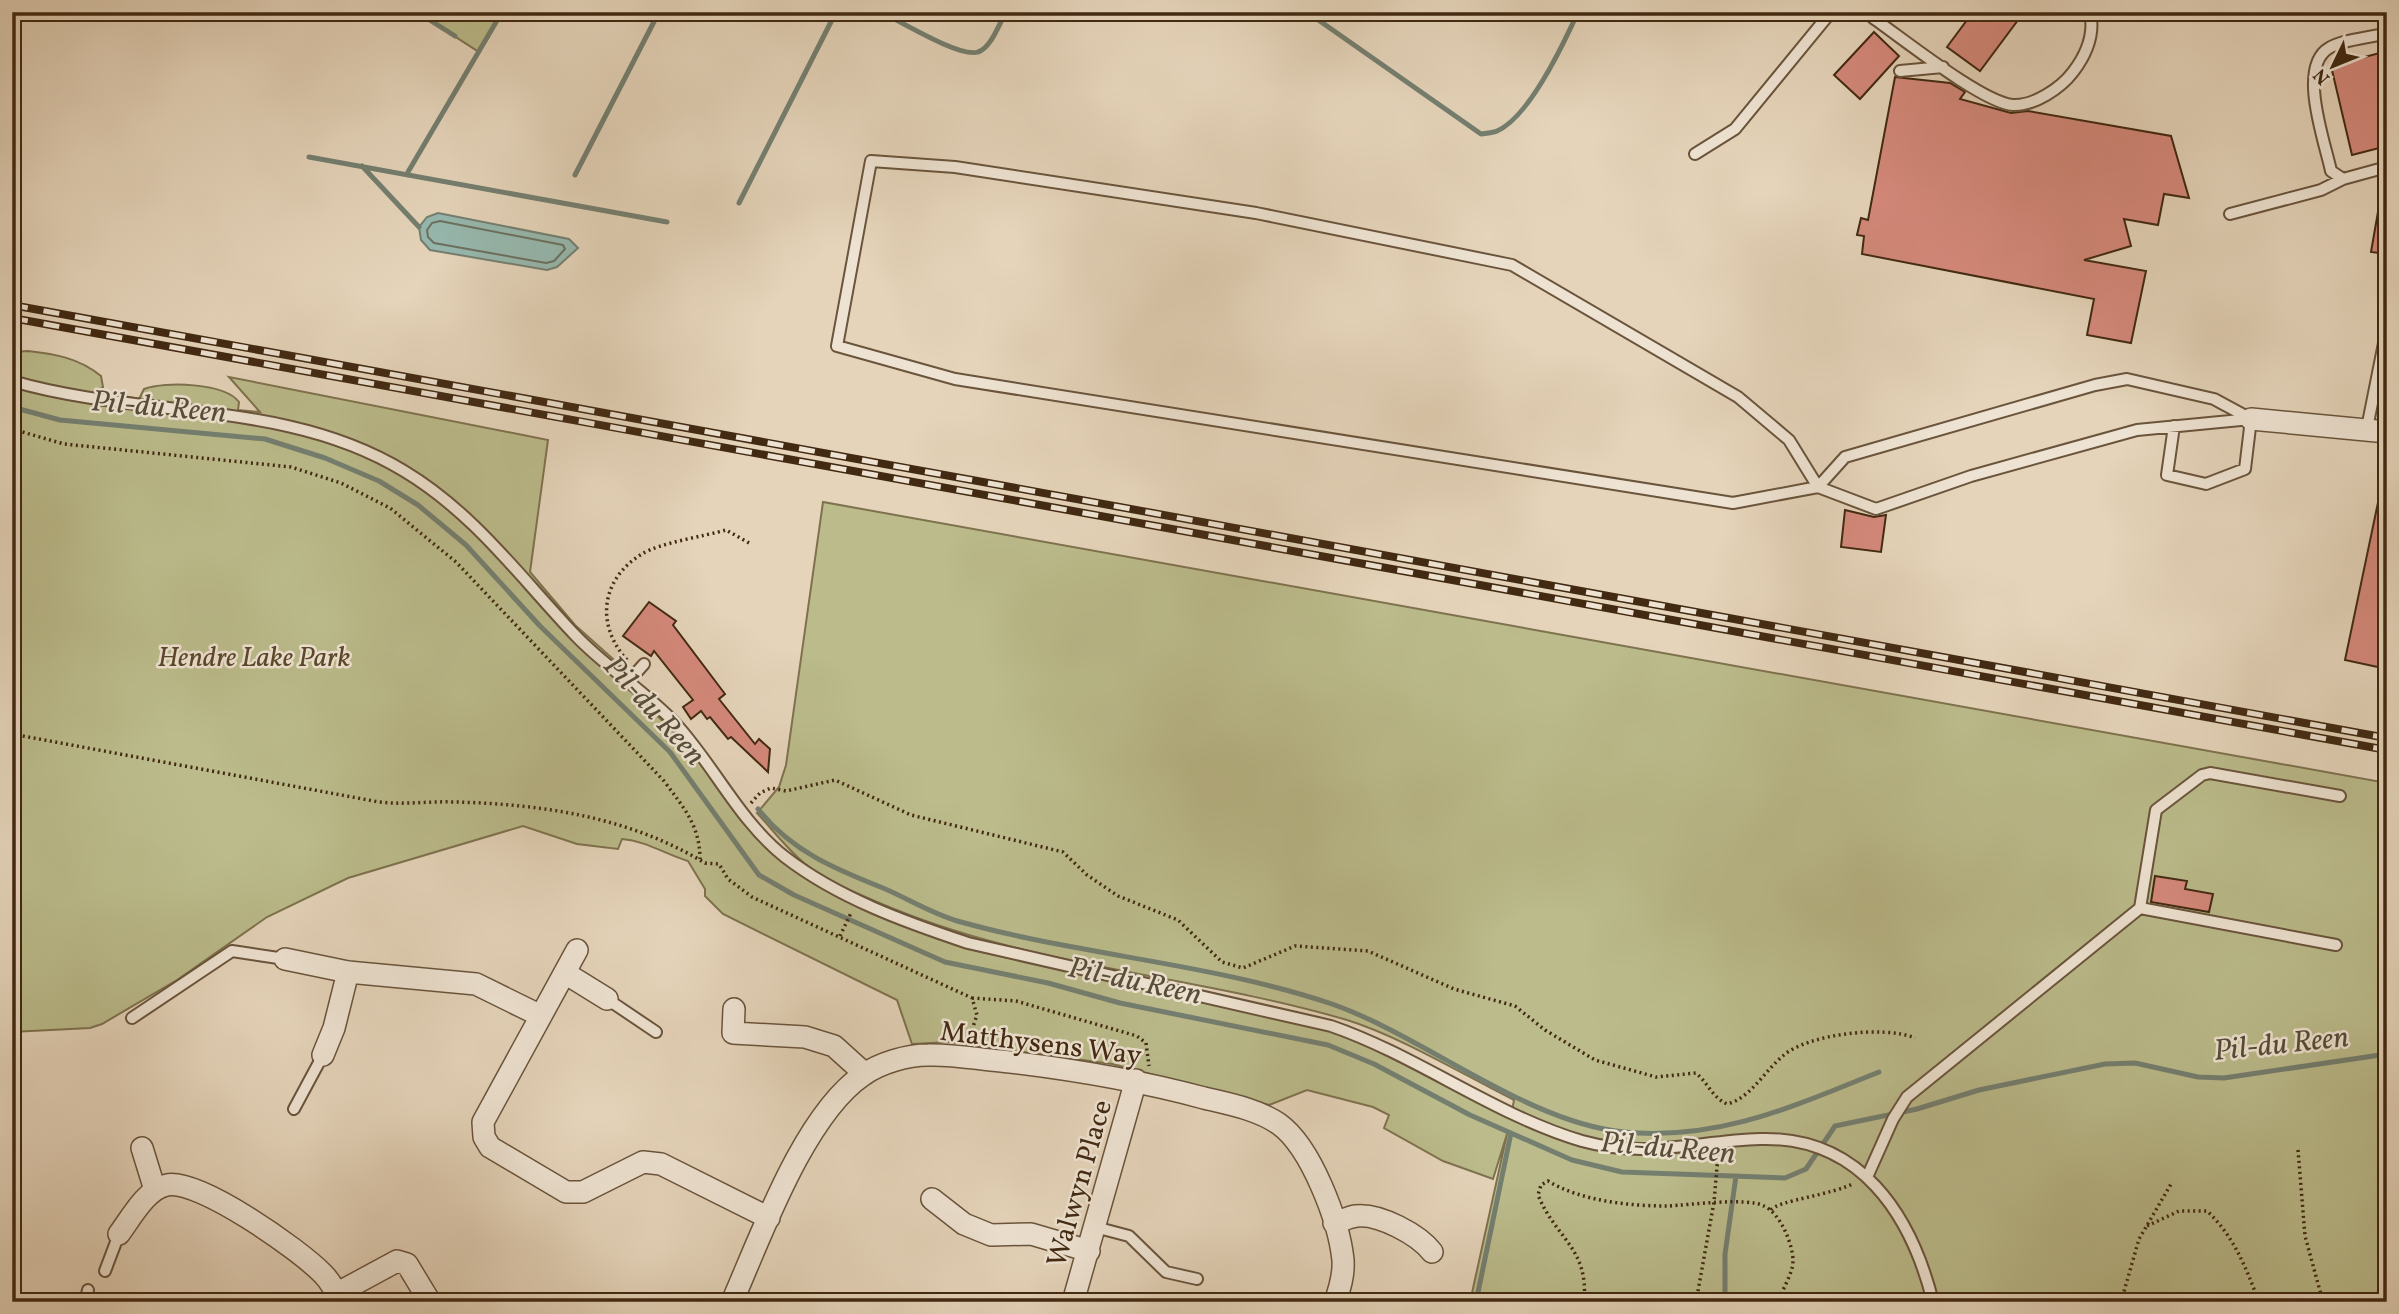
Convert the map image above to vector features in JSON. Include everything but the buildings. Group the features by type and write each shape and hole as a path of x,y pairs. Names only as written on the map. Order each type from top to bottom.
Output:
{"street":[{"path":"2251,419 2377,430"},
{"path":"577,950 483,1122 484,1137 490,1147 566,1192 583,1192 643,1162 661,1164 769,1218"},
{"path":"285,959 348,972 475,984 541,1016"},
{"path":"323,1055 334,1028 348,972"},
{"path":"565,973 607,999"},
{"path":"734,1009 733,1033 805,1037 834,1045 865,1074"},
{"name":"Matthysens Way","path":"732,1302 769,1218 817,1122 839,1093 865,1074 892,1062 926,1054 1141,1081 1247,1109 1281,1126 1304,1151 1334,1223 1343,1262 1335,1302"},
{"name":"Walwyn Place","path":"1073,1302 1141,1081"},
{"path":"142,1148 155,1190"},
{"path":"119,1234 155,1190 167,1184 186,1185 211,1194 307,1261 325,1276 338,1298 397,1261 407,1265 430,1302"},
{"path":"932,1199 944,1221 964,1224 991,1234 1031,1234 1089,1251"},
{"path":"1334,1223 1358,1215 1405,1229 1433,1252"}],"lane":[{"path":"1695,154 1735,129 1831,12"},
{"path":"1877,12 1873,18 1943,67 1995,101 2015,105 2032,101 2065,82 2080,62 2089,43 2090,12"},
{"path":"2343,179 2331,171 2312,80 2318,60 2329,48 2387,33"},
{"path":"1900,71 1943,67"},
{"path":"1818,487 1789,440 1738,397 1512,265 1243,211 955,167 871,161 837,346 955,379 1733,503 1818,487 1876,509 1971,476 2137,430 2251,419"},
{"path":"2230,214 2321,190 2343,179 2387,167"},
{"path":"2377,430 2387,328"},
{"path":"1818,487 1845,457 2095,385 2127,379 2214,399 2251,419"},
{"path":"12,381 82,399 305,428 371,452 435,492 505,555 576,636 674,722 757,831 799,867 856,899 920,927 968,943 1058,966 1331,1026 1364,1037 1508,1110 1572,1138 1604,1147 1637,1151 1667,1150 1758,1139 1810,1143 1838,1156 1867,1175 1901,1219 1916,1247 1933,1302"},
{"path":"2174,426 2166,475 2206,484 2245,469 2251,419"},
{"path":"628,682 641,668"},
{"path":"1867,1175 1893,1119 1907,1097 2140,908 2156,810 2202,775 2221,773 2340,796"},
{"path":"2140,908 2336,945"},
{"path":"132,1018 232,951 285,959"},
{"path":"607,999 656,1031"},
{"path":"294,1109 323,1055"},
{"path":"1095,1227 1129,1236 1166,1272 1197,1279"},
{"path":"105,1271 119,1234"}],"path":[{"path":"12,429 64,444 290,467 341,484 390,508 456,562 664,781 693,820 700,840 700,860"},
{"path":"641,668 609,633 604,615 607,592 621,570 643,552 726,530 751,544"},
{"path":"12,734 379,802 407,805 453,802 545,809 622,823 700,860 719,864 728,879 752,897 972,998 1016,1002 1137,1036 1146,1043 1150,1058 1141,1081"},
{"path":"743,812 760,793 771,788 786,790 835,780 911,815 1063,852 1087,875 1118,896 1178,920 1223,962 1243,968 1263,962 1295,946 1368,951 1454,989 1515,1006 1545,1030 1595,1060 1656,1077 1696,1073 1705,1081 1716,1099 1727,1104 1738,1102 1782,1056 1809,1040 1891,1031 1914,1038"},
{"path":"840,936 853,909"},
{"path":"963,1058 977,1015 972,998"},
{"path":"2298,1150 2305,1236 2323,1302"},
{"path":"1696,1302 1714,1202 1717,1164"},
{"path":"1771,1210 1782,1202 1841,1191 1867,1175"},
{"path":"1584,1302 1585,1282 1581,1262 1546,1215 1538,1195 1541,1185 1548,1181 1561,1189 1606,1201 1667,1206 1714,1202 1762,1204 1771,1210 1788,1239 1793,1262 1778,1302"},
{"path":"2121,1302 2130,1261 2171,1184"},
{"path":"2147,1226 2179,1211 2207,1211 2225,1230 2244,1260 2259,1302"}],"green space":[{"path":"417,12 502,12 479,52"},
{"name":"Hendre Lake Park","path":"12,352 57,355 75,361 101,376 103,387 98,391 139,399 144,389 154,386 194,385 232,396 239,402 238,410 260,412 229,377 548,440 530,572 575,625 622,667 615,674 690,748 769,851 798,873 915,929 968,949 1305,1024 1360,1040 1511,1116 1514,1100 1410,1046 1367,1027 1290,1005 1062,958 949,929 847,889 824,877 798,857 757,813 779,787 786,765 823,502 2387,783 2387,1302 1470,1302 1507,1134 1493,1179 1443,1161 1384,1128 1389,1115 1373,1107 1307,1090 1269,1105 1112,1064 948,1042 912,1044 897,1000 723,914 705,896 705,889 688,861 631,840 622,839 618,849 577,844 523,826 348,878 267,917 177,980 102,1024 90,1028 12,1032"}],"water":[{"path":"438,213 569,239 578,248 557,267 547,270 430,250 421,240 419,227 427,217"}],"waterway":[{"path":"417,12 455,36"},
{"path":"408,172 502,12"},
{"path":"575,175 659,12"},
{"path":"739,203 836,12"},
{"path":"881,12 944,44 969,52 978,52 987,46 1006,12"},
{"path":"1307,12 1481,134 1497,131 1521,111 1544,78 1578,12"},
{"path":"309,157 667,222"},
{"path":"362,166 419,227"},
{"name":"Pil-du Reen","path":"12,407 60,420 265,439 325,458 379,481 418,505 466,545 540,626 670,752 759,875 794,895 945,962 1048,983 1120,1003 1328,1045 1374,1064 1470,1115 1572,1160 1622,1172 1785,1178 1806,1169 1835,1126 1917,1109 1979,1090 2105,1064 2135,1063 2198,1077 2224,1078 2387,1054"},
{"path":"758,809 785,836 815,857 941,915 1007,934 1240,979 1332,1004 1403,1036 1513,1096 1550,1113 1587,1125 1624,1132 1659,1133 1724,1126 1786,1108 1879,1072"},
{"path":"1476,1302 1511,1133"},
{"path":"1725,1302 1725,1254 1736,1176"}],"railway":[{"path":"12,305 2387,738"},
{"path":"12,318 2387,750"}]}
